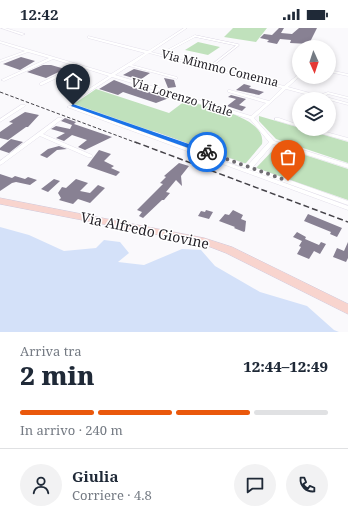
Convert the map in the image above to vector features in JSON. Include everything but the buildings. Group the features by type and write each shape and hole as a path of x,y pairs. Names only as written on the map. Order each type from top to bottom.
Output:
{"main road":[{"name":"Via Alfredo Giovine","path":"0,201 201,240 229,250 348,309"}],"street":[{"path":"1,28 23,34"},
{"path":"79,97 186,28"},
{"path":"89,38 150,52"},
{"name":"Via Lorenzo Vitale","path":"0,42 252,118"},
{"path":"0,61 27,50"},
{"name":"Via Mimmo Conenna","path":"150,52 166,54 212,68"},
{"name":"Via Mimmo Conenna","path":"150,52 309,92"},
{"path":"3,80 52,58"},
{"path":"129,65 176,78"},
{"path":"41,84 79,66"},
{"path":"336,72 348,75"},
{"name":"Via Mimmo Conenna","path":"287,86 292,81"},
{"path":"287,86 252,118 272,142 348,166"},
{"path":"229,91 269,102"},
{"name":"Via Mimmo Conenna","path":"336,98 348,99"},
{"name":"Via Mimmo Conenna","path":"336,100 348,104"},
{"path":"0,121 23,106"},
{"path":"71,106 348,203"},
{"path":"0,163 60,119"},
{"path":"277,119 292,124"},
{"path":"40,134 90,156"},
{"path":"334,136 348,140"},
{"path":"248,169 272,142"},
{"path":"248,169 348,208"}],"lane":[{"path":"166,54 168,53 167,51 195,36 238,45 212,68"}],"green space":[{"path":"233,28 267,28 256,42 224,37"},
{"path":"198,42 220,47 208,55 185,50"},
{"path":"96,89 169,113 185,101 219,109 245,119 255,126 261,134 262,144 246,163 244,163 74,104"},
{"path":"259,116 292,126 292,136 327,136 348,142 348,163 276,139 259,121"},
{"path":"277,146 348,169 348,200 256,168"}],"water":[{"path":"0,227 29,235 64,251 96,248 104,240 120,242 129,253 118,262 144,265 182,249 201,250 215,266 260,292 307,306 334,330 339,332 0,332"}],"railway":[{"path":"0,92 137,143"},
{"path":"135,142 348,222"}],"way so far":[{"path":"207,152 288,181"}],"route":[{"path":"73,105 207,152"}]}
